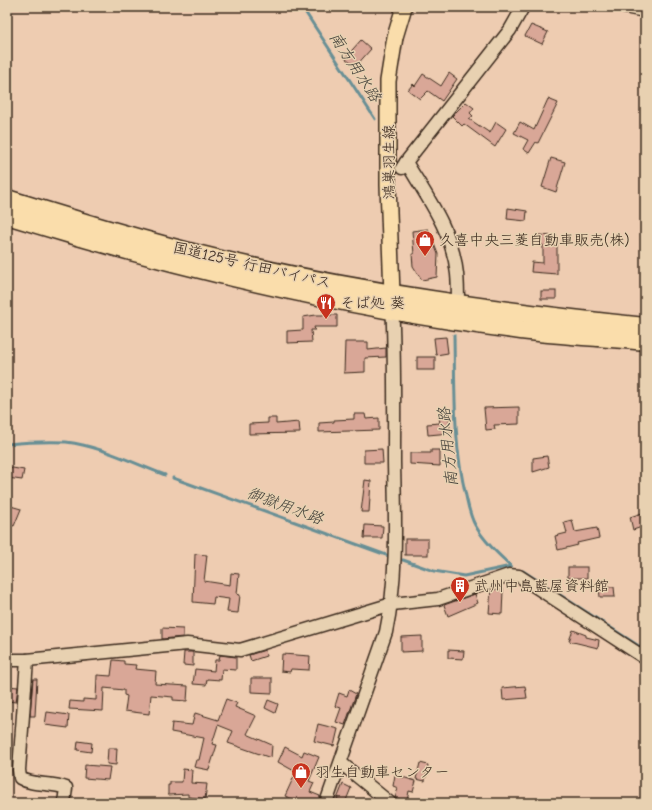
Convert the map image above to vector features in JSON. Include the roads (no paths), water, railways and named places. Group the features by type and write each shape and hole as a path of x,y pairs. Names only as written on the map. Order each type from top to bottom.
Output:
{"highway":[{"name":"国道125号 行田バイパス","path":"7,199 181,250 318,281 392,302 458,304 523,314 645,327"},
{"name":"国道125号 行田バイパス","path":"7,215 135,253 221,274 392,302 522,330 645,341"}],"main road":[{"name":"鴻巣羽生線","path":"392,302 388,185 388,81 395,37 404,7"}],"street":[{"path":"458,304 457,273 448,236 434,208 404,165 510,30 523,7"},
{"path":"624,7 645,10"},
{"path":"326,803 386,632 392,604 396,555 395,405 392,302"},
{"path":"7,660 27,660 187,644 240,650 392,604 438,599 509,575 519,576 645,658"},
{"path":"27,660 19,770 20,778 28,782 58,784 66,788 64,803"},
{"path":"340,763 390,803"}],"waterway":[{"name":"南方用水路","path":"302,7 375,119"},
{"name":"南方用水路","path":"454,335 457,436 468,507 473,522 487,542 511,566"},
{"name":"御獄用水路","path":"7,444 29,442 66,442 79,444 104,451 165,475"},
{"name":"御獄用水路","path":"173,478 389,556"},
{"name":"御獄用水路","path":"403,560 434,571 464,576 511,566"},
{"name":"南方用水路","path":"523,571 645,650"}],"place":[{"name":"久喜中央三菱自動車販売(株)","path":"425,257"},
{"name":"そば処 葵","path":"326,320"},
{"name":"武州中島藍屋資料館","path":"460,603"},
{"name":"羽生自動車センター","path":"301,789"}]}
